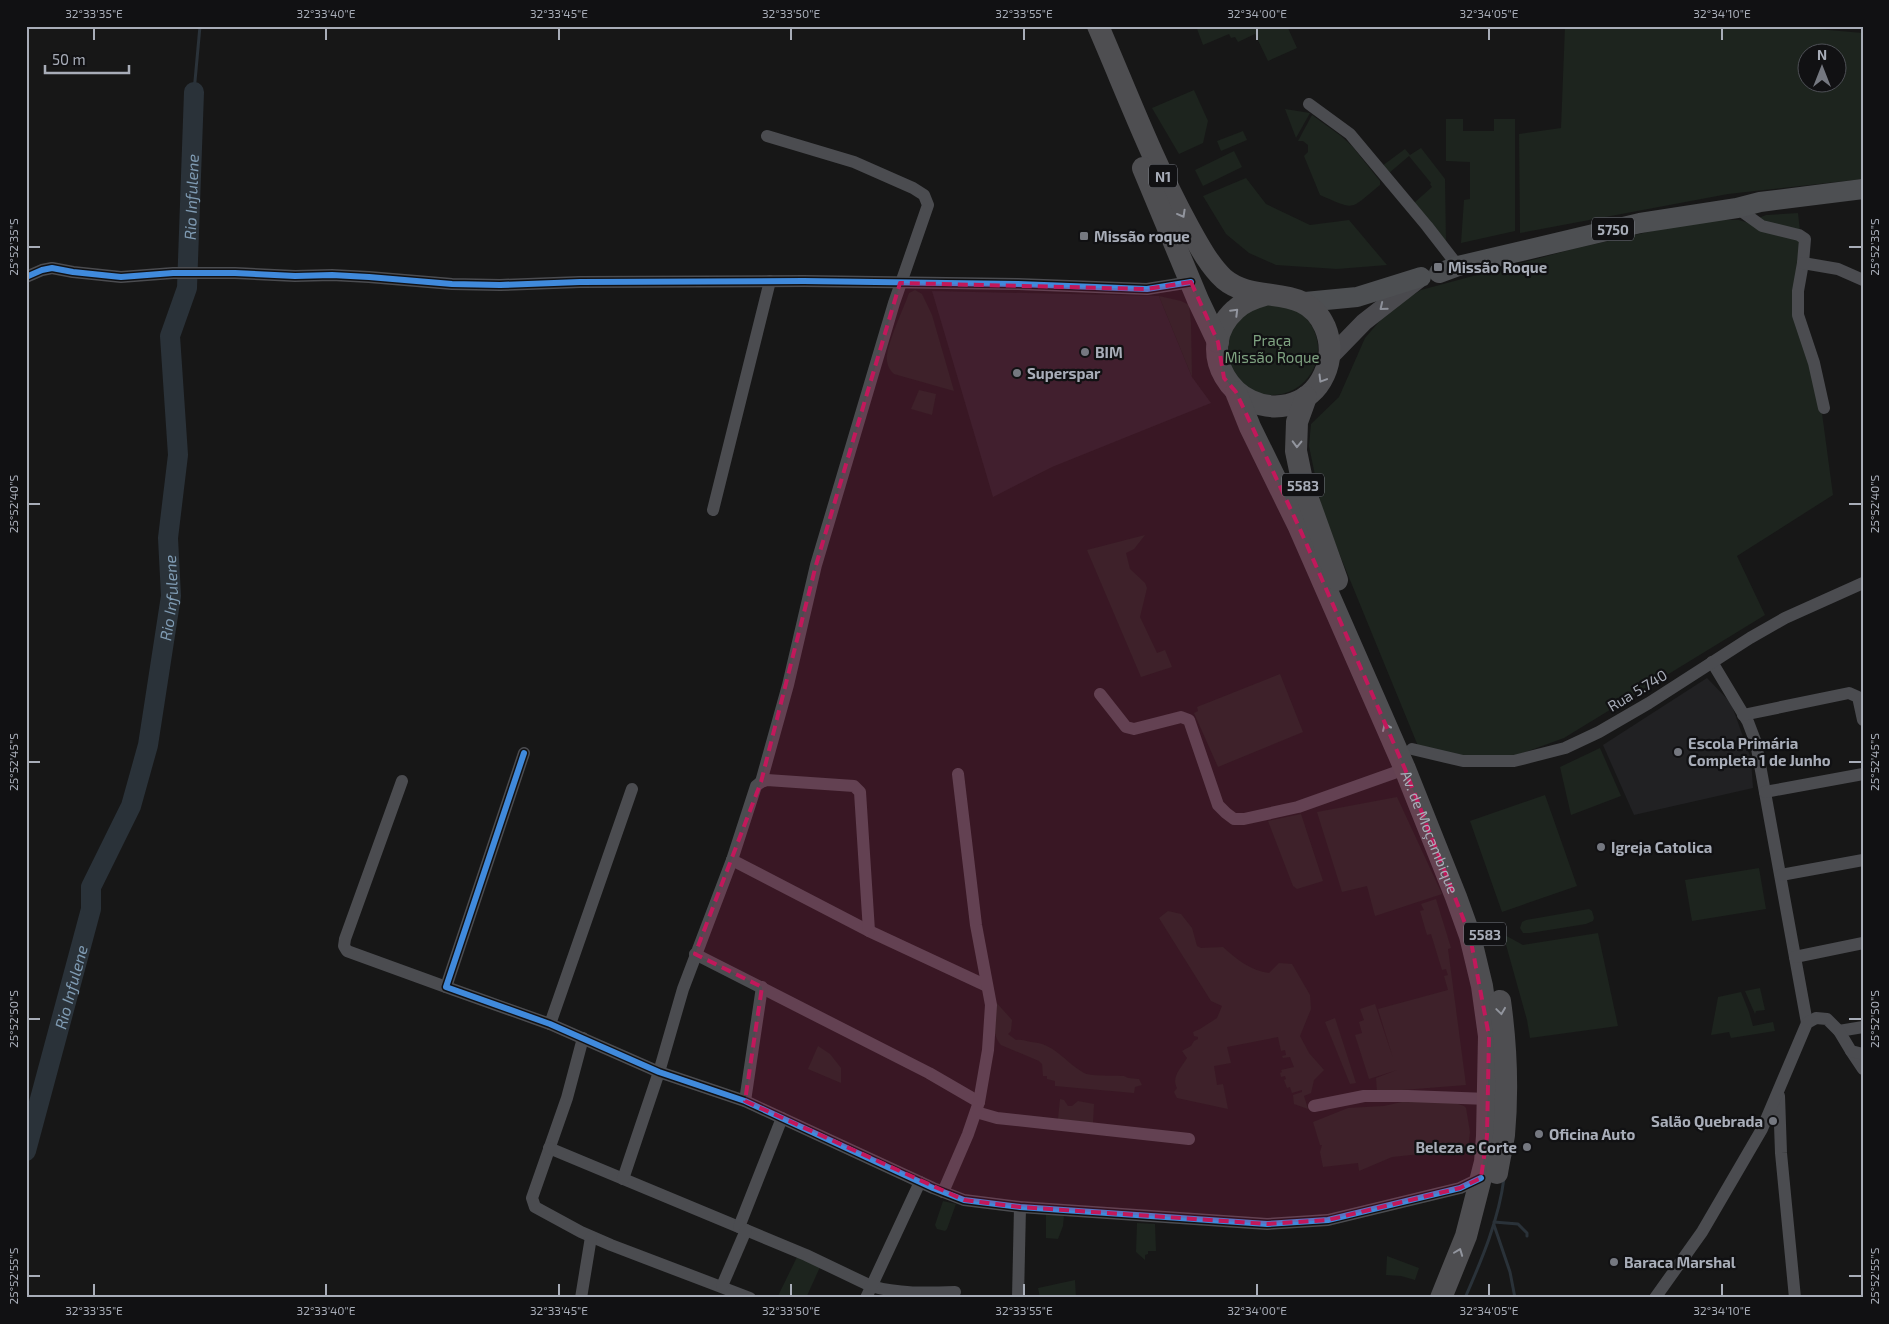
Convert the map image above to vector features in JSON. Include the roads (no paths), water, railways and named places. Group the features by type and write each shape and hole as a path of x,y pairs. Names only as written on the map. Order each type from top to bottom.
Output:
{"highway":[{"name":"N1","path":"1089,26 1114,97 1218,342"},
{"name":"N1","path":"1098,26 1166,183 1203,253 1225,279 1242,288 1265,295 1286,296 1305,302 1325,326 1330,341 1330,357 1326,372 1318,386 1306,397 1289,405 1270,407 1252,402 1236,392 1224,378 1218,360 1218,342 1224,324 1234,310 1248,300 1265,295"},
{"name":"Av. de Moçambique","path":"1236,392 1299,527 1405,770 1470,936 1482,986 1489,1036 1487,1136 1481,1178 1466,1236 1441,1298"},
{"name":"Av. de Moçambique","path":"1306,397 1297,422 1296,451 1303,485 1332,570 1412,748 1470,892 1486,938 1498,983 1504,1032 1504,1135 1481,1238 1458,1298"}],"main road":[{"name":"5750","path":"1305,302 1357,297 1458,266 1640,223 1737,208 1760,202 1863,189"},
{"path":"1330,357 1364,322 1430,275"}],"street":[{"path":"1309,104 1350,134 1458,266"},
{"path":"761,782 788,685 816,565 900,283 928,205 924,195 913,188 854,162 767,136"},
{"path":"1737,208 1762,226 1802,236 1806,241 1798,290 1798,315 1814,363 1824,408"},
{"path":"1803,263 1838,269 1863,280"},
{"path":"26,277 52,268 121,277 174,273 235,273 294,276 360,276 452,284 770,281 1018,284 1147,289 1191,282"},
{"path":"713,510 770,281"},
{"name":"Rua 5.740","path":"1412,748 1463,761 1514,761 1565,748 1599,732 1649,703 1785,618 1863,583"},
{"path":"1655,1298 1707,1224 1762,1129 1806,1023 1796,957 1756,743 1748,722 1742,715 1712,662"},
{"path":"1742,715 1849,693 1858,697 1863,720"},
{"path":"1100,694 1126,727 1130,729 1134,730 1181,717 1189,720 1218,805 1234,818 1244,819 1298,807 1405,770"},
{"path":"446,987 524,753"},
{"path":"943,1192 977,1107 988,1050 991,1005 976,925 958,774"},
{"path":"1765,792 1863,774"},
{"path":"623,1179 659,1072 695,954 732,860 756,786 761,782 767,780 854,786 860,792 869,931"},
{"path":"402,781 345,939 344,946 347,951 550,1024 659,1072 745,1101 920,1182 964,1200 1020,1208 1267,1224 1328,1220 1460,1188 1481,1178"},
{"path":"550,1024 632,789"},
{"path":"732,860 869,931 987,986"},
{"path":"1781,875 1863,860"},
{"path":"1796,957 1863,943"},
{"path":"695,954 929,1073 977,1107 1006,1119 1189,1139"},
{"path":"745,1101 762,987"},
{"path":"1806,1023 1816,1018 1827,1019 1857,1052 1863,1069"},
{"path":"1839,1030 1863,1027"},
{"path":"583,1038 567,1098 532,1198 534,1207 591,1237 750,1298"},
{"path":"1778,1092 1782,1163 1795,1298"},
{"path":"1314,1106 1364,1096 1488,1099"},
{"path":"722,1286 782,1118"},
{"path":"549,1148 806,1254 871,1286 917,1293 955,1292"},
{"path":"866,1298 920,1182"},
{"path":"1018,1298 1020,1208"},
{"path":"581,1298 591,1237"}],"waterway":[{"name":"Rio Infulene","path":"194,92 200,26"},
{"name":"Rio Infulene","path":"26,1151 91,909 91,887 131,806 148,745 171,596 168,538 178,455 170,336 187,288 194,92"},
{"path":"1465,1298 1494,1224 1504,1178"},
{"path":"1494,1222 1518,1224 1527,1233 1527,1236"},
{"path":"1494,1225 1510,1272 1515,1298"}],"place":[{"name":"Missão roque","path":"1084,236"},
{"name":"Missão Roque","path":"1438,267"},
{"name":"BIM","path":"1085,352"},
{"name":"Superspar","path":"1017,373"},
{"name":"Escola Primária Completa 1 de Junho","path":"1678,752"},
{"name":"Igreja Catolica","path":"1601,847"},
{"name":"Salão Quebrada","path":"1773,1121"},
{"name":"Oficina Auto","path":"1539,1134"},
{"name":"Beleza e Corte","path":"1527,1147"},
{"name":"Baraca Marshal","path":"1614,1262"}],"park label":[{"name":"Praça Missão Roque","path":"1272,348"}]}
